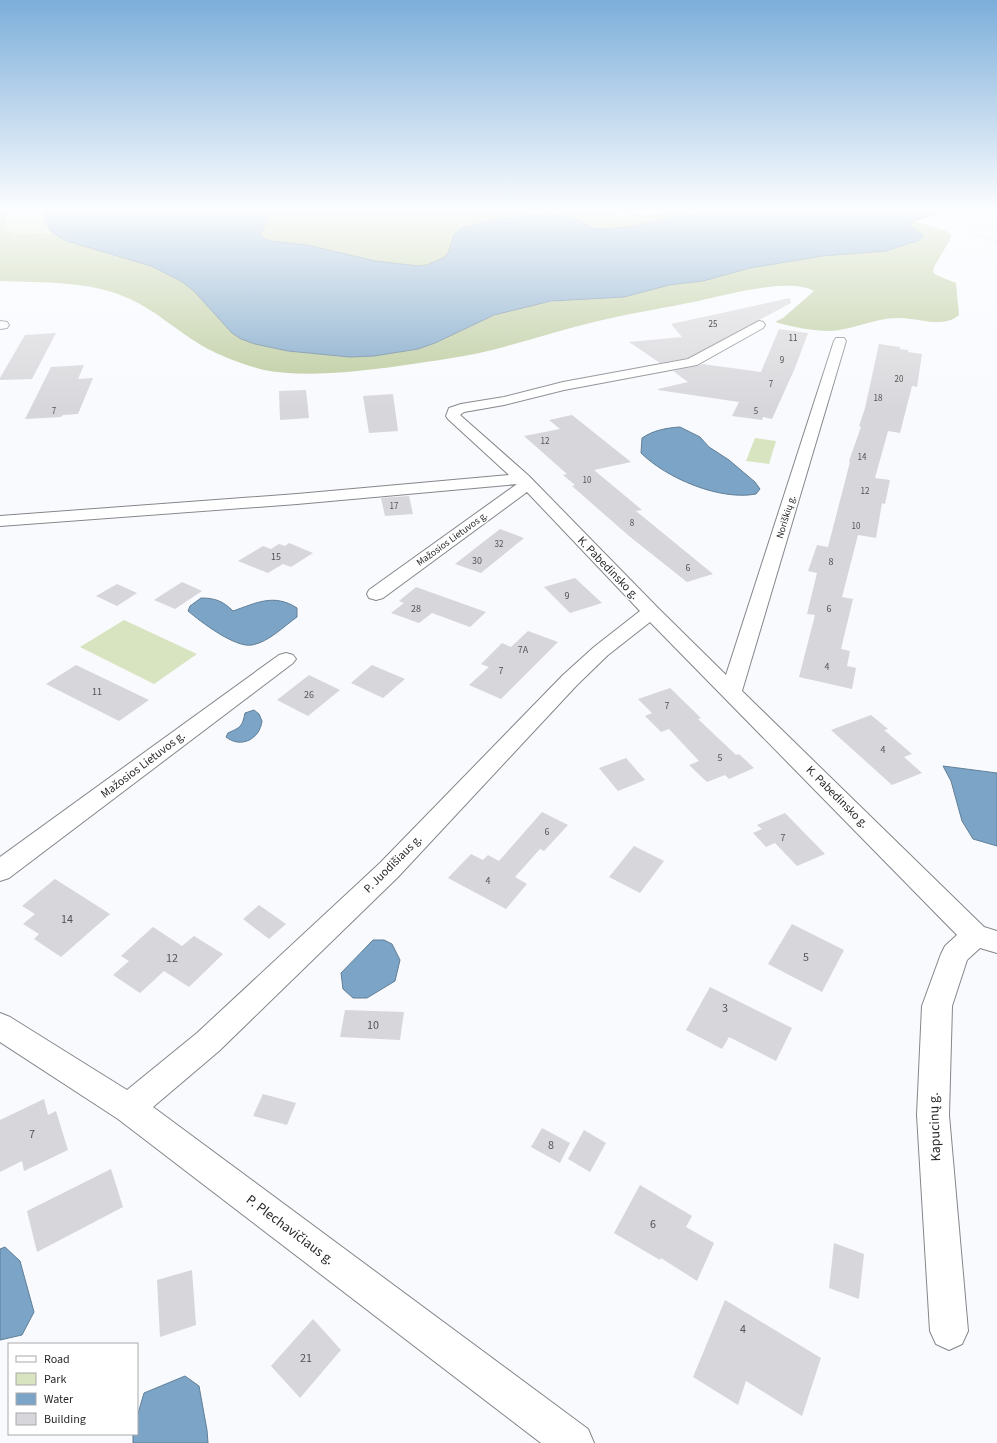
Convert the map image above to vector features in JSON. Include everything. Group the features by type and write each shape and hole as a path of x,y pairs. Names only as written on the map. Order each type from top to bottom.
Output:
{"street":[{"name":"K. Pabedinsko g.","path":"759,325 692,362 563,386 504,401 461,408 454,411 453,416 526,482 651,612 732,693 986,939"},
{"name":"Noriškių g.","path":"732,693 840,341"},
{"path":"0,521 526,482"},
{"name":"Mažosios Lietuvos g.","path":"376,594 526,482"},
{"name":"P. Juodišiaus g.","path":"129,1108 208,1042 388,870 570,680 601,651 651,612"},
{"name":"Mažosios Lietuvos g.","path":"0,871 286,659"},
{"name":"Kapucinų g.","path":"949,1331 933,1115 937,1006 955,954 986,939"},
{"name":"P. Plechavičiaus g.","path":"0,1026 129,1108 564,1441"}],"green space":[{"path":"0,276 172,276 194,291 210,306 288,351 350,357 374,356 418,349 435,343 477,322 511,309 566,299 624,297 669,285 703,281 720,276 939,276 956,283 959,315 953,319 938,322 907,318 882,319 830,331 788,326 775,322 783,318 814,291 803,287 774,286 610,318 485,352 465,356 403,366 307,374 264,370 231,359 214,352 192,339 149,309 130,299 98,288 82,285 0,281"},
{"path":"755,438 776,441 769,464 746,461"},
{"path":"124,620 197,654 154,684 80,647"}],"water":[{"path":"172,276 720,276 703,281 669,285 624,297 551,301 494,315 435,343 418,349 374,356 350,357 288,351 255,344 241,339 232,333 194,291 181,281"},
{"path":"680,427 700,437 709,447 729,460 755,482 760,489 756,494 726,494 694,486 664,471 641,453 642,438 660,430"},
{"path":"201,598 218,601 233,611 265,601 281,601 289,603 297,608 297,617 264,641 252,645 245,645 218,633 188,611 190,606"},
{"path":"254,710 259,714 262,721 258,733 254,737 243,742 238,742 226,737 228,733 240,726 245,713"},
{"path":"943,766 997,773 997,846 973,839 962,821 951,781"},
{"path":"373,940 384,940 392,944 400,960 395,981 367,998 353,998 343,989 341,973"},
{"path":"5,1247 20,1261 34,1312 22,1335 0,1340 0,1249"},
{"path":"185,1376 199,1386 208,1443 133,1443 133,1435 138,1435 138,1414 144,1393"}],"building":[{"path":"790,298 791,303 688,358 660,363 629,342 682,337 671,324"},
{"path":"779,329 808,333 795,368 772,419 763,417 762,420 732,416 739,402 658,390 688,382 673,371 702,364 761,372"},
{"path":"56,333 32,379 0,380 25,335"},
{"path":"879,344 900,347 900,349 908,350 908,352 922,354 917,387 912,386 900,433 888,431 875,478 890,480 885,504 882,503 876,538 858,535 842,597 853,599 841,649 850,651 847,666 856,668 852,689 799,677 815,615 807,614 817,573 808,571 817,545 828,547 850,462 849,461 861,427 859,426 865,408"},
{"path":"84,365 78,379 93,378 78,414 63,415 61,417 25,419 51,367"},
{"path":"306,390 309,418 280,420 279,391"},
{"path":"393,394 398,431 369,433 363,396"},
{"path":"572,415 631,462 594,470 642,510 636,511 713,574 687,582 629,536 572,486 575,485 563,475 567,474 524,436 560,429 549,420"},
{"path":"409,496 413,514 385,516 381,498"},
{"path":"500,529 524,538 481,573 455,564"},
{"path":"289,543 313,553 291,567 283,564 268,573 238,561 263,546 271,549 279,544 285,546"},
{"path":"575,578 602,603 570,613 544,587"},
{"path":"182,582 202,591 175,609 154,600"},
{"path":"117,584 137,593 117,606 96,596"},
{"path":"416,587 486,612 470,627 432,613 419,623 391,613 404,603 399,601"},
{"path":"528,631 558,642 501,699 469,685 489,667 481,664 502,643 511,647"},
{"path":"76,665 149,700 119,721 46,684"},
{"path":"372,665 405,679 383,698 351,683"},
{"path":"309,675 340,690 308,716 277,700"},
{"path":"670,688 701,718 698,719 736,755 739,754 754,768 729,779 725,775 707,782 689,765 699,761 669,729 661,732 645,716 652,713 638,699"},
{"path":"871,715 888,729 884,730 912,754 904,757 922,773 892,785 831,730"},
{"path":"626,758 645,780 618,791 599,768"},
{"path":"542,812 568,825 544,851 540,849 515,877 527,884 506,909 448,878 471,854 483,860 488,855 499,861"},
{"path":"785,813 825,854 797,866 775,843 766,847 753,833 762,829 757,825"},
{"path":"634,846 664,861 640,893 609,877"},
{"path":"55,879 110,914 61,957 34,939 39,934 23,924 35,914 22,906"},
{"path":"259,905 286,924 269,939 243,919"},
{"path":"792,924 844,950 822,992 768,964"},
{"path":"153,927 182,946 194,936 223,954 189,987 164,971 140,993 113,975 129,961 121,956"},
{"path":"710,987 792,1028 776,1061 729,1037 722,1049 686,1030"},
{"path":"345,1010 404,1012 400,1040 340,1037"},
{"path":"263,1094 296,1103 287,1125 253,1116"},
{"path":"44,1099 48,1115 56,1111 68,1150 24,1171 22,1161 0,1172 0,1120"},
{"path":"542,1128 570,1143 560,1163 531,1147"},
{"path":"584,1130 606,1143 590,1172 568,1159"},
{"path":"111,1169 123,1207 37,1252 27,1211"},
{"path":"640,1185 692,1216 686,1227 714,1243 697,1281 661,1258 660,1260 614,1233"},
{"path":"834,1243 864,1254 859,1299 829,1288"},
{"path":"192,1270 196,1325 160,1337 157,1280"},
{"path":"725,1300 821,1358 802,1416 746,1381 738,1405 693,1377"},
{"path":"313,1319 341,1350 300,1398 271,1366"}]}
